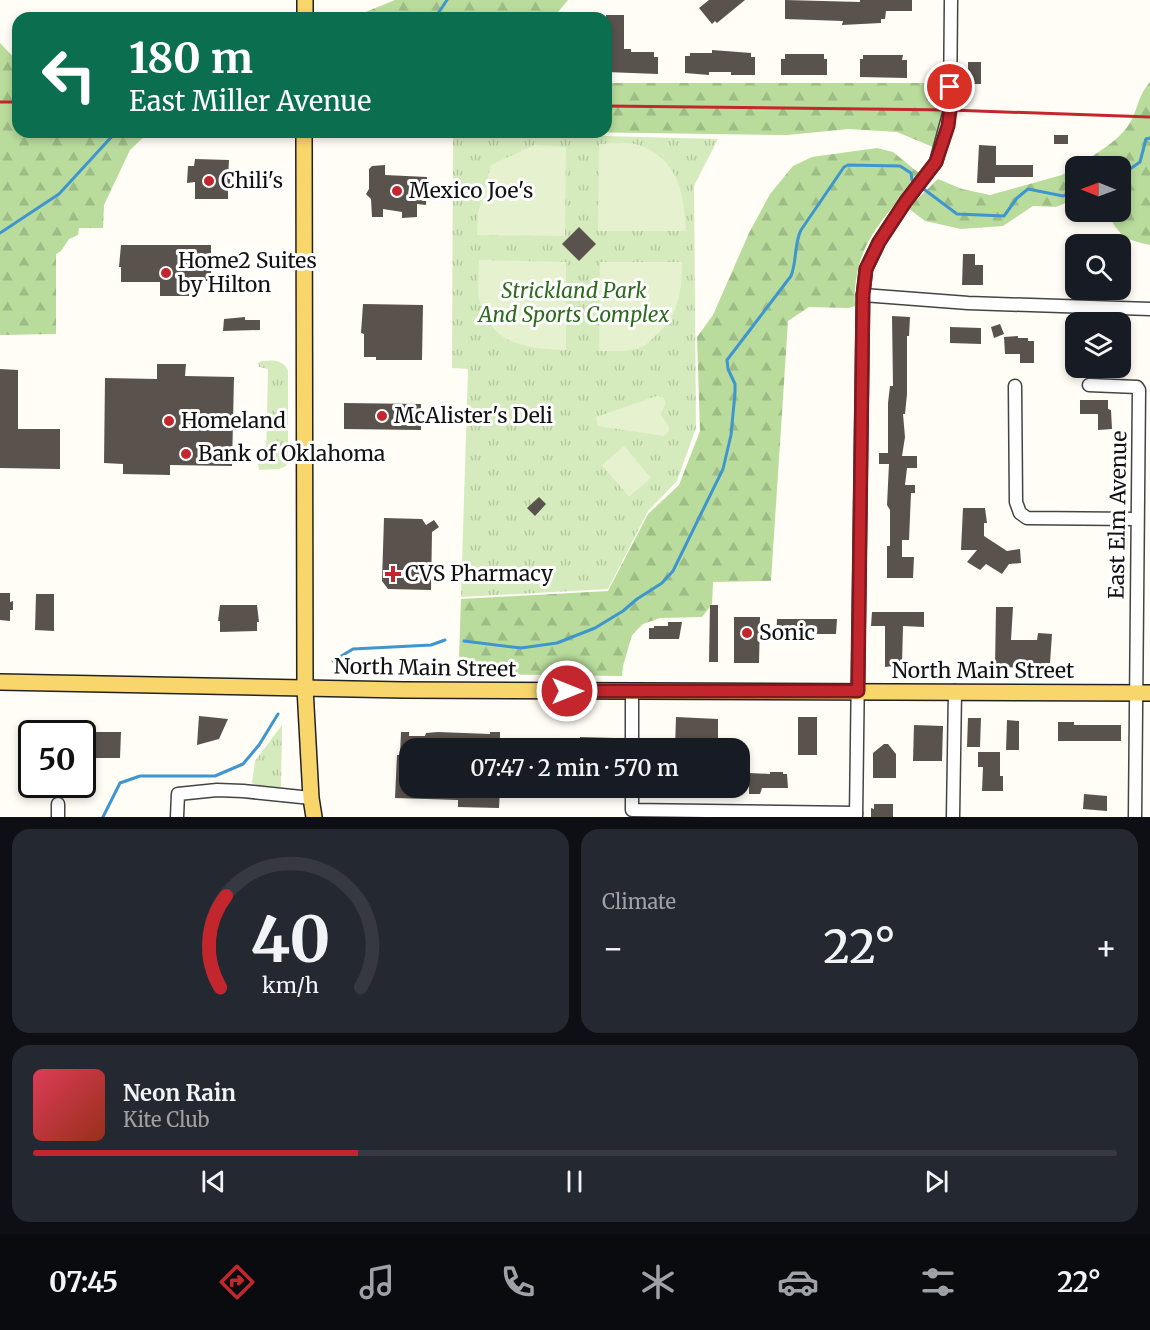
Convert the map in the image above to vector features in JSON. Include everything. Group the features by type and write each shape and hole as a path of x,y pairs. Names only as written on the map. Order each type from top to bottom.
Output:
{"main road":[{"path":"304,138 304,688 314,817"},
{"name":"North Main Street","path":"0,682 304,688 1144,693"}],"street":[{"path":"632,798 632,810 856,815 863,295 866,269 906,201 923,182 936,162 948,126 951,0"},
{"path":"863,295 968,303 1150,309"},
{"name":"East Elm Avenue","path":"1089,385 1138,388 1144,492 1137,519 1144,693 1136,817"},
{"path":"1015,386 1016,502 1020,513 1027,518 1137,519"},
{"path":"632,691 632,738"},
{"path":"952,817 955,691"},
{"path":"177,817 178,794 217,790 311,798"},
{"path":"58,804 58,817"}],"green space":[{"path":"395,0 568,0 558,12 366,12"},
{"path":"0,43 12,56 12,138 143,138 130,150 104,205 103,228 79,228 78,235 69,239 61,251 56,254 56,334 0,335"},
{"path":"1150,82 1150,245 1131,240 1131,234 1122,234 1113,222 1131,222 1131,156 1091,156 1127,128 1143,91"},
{"path":"612,83 945,83 944,107 933,147 897,132 849,129 787,135 612,133"},
{"name":"Strickland Park And Sports Complex","path":"612,136 718,139 694,186 696,428 677,481 648,511 608,589 461,597 468,369 452,368 453,138"},
{"path":"599,144 636,144 654,152 664,160 677,180 681,192 686,231 598,231"},
{"path":"535,145 566,147 565,236 477,235 478,213 491,165"},
{"path":"877,148 893,152 920,174 884,218 865,248 859,265 855,306 849,308 809,307 788,321 771,581 713,582 712,604 702,617 660,618 643,624 632,635 622,676 467,674 462,672 459,658 461,599 608,591 648,514 679,485 700,431 697,337 713,315 749,233 770,194 793,166 812,157"},
{"path":"1065,173 1065,203 1056,207 1033,206 1003,226 961,229 925,221 908,208 938,179 962,189 990,195"},
{"path":"479,260 566,262 566,350 523,346 501,335 492,326 484,314 479,298"},
{"path":"600,262 682,262 681,285 673,314 648,343 637,349 599,351"},
{"path":"262,361 280,362 288,371 288,460 286,466 279,469 259,470 258,464 266,462 268,369 259,367 258,363"},
{"path":"657,396 663,397 665,401 661,414 669,431 664,436 598,426 596,417"},
{"path":"624,446 651,478 629,497 602,465"},
{"path":"282,725 281,787 259,786 252,783 255,761"}],"building":[{"path":"709,0 745,0 717,23 715,21 712,24 699,8"},
{"path":"785,0 860,2 860,0 912,0 912,11 886,11 885,19 881,19 881,23 842,25 843,21 785,19"},
{"path":"612,15 624,15 624,49 631,49 631,52 654,52 654,57 658,57 658,74 612,72"},
{"path":"712,50 751,53 751,57 755,57 755,75 731,75 731,72 709,72 709,75 685,73 685,56 690,56 690,53 712,53"},
{"path":"785,54 824,54 824,59 827,59 827,75 781,75 781,59 785,59"},
{"path":"863,55 903,55 902,60 907,60 907,78 860,77 860,59 863,59"},
{"path":"968,62 981,62 981,84 968,84"},
{"path":"1054,135 1068,135 1068,144 1054,144"},
{"path":"979,145 996,146 996,165 1033,165 1033,177 995,177 995,183 977,183"},
{"name":"Chili's","path":"195,159 229,160 228,179 230,179 231,189 228,188 228,199 195,199 195,182 187,183 188,166 194,166"},
{"name":"Mexico Joe's","path":"385,165 385,175 427,177 426,205 417,204 417,217 402,218 402,212 383,209 383,217 372,217 371,199 366,194 369,189 369,169 372,166"},
{"path":"579,227 596,244 579,261 562,244"},
{"name":"Home2 Suites by Hilton","path":"121,245 211,245 211,281 189,281 189,296 160,296 160,282 121,282 121,267 119,267"},
{"path":"963,254 975,254 975,265 983,265 983,285 962,285"},
{"path":"363,304 423,305 422,360 376,360 376,357 364,357 364,334 361,333"},
{"path":"892,316 910,317 909,336 907,336 907,394 905,414 903,414 905,437 902,456 917,456 917,468 907,468 905,485 915,485 915,493 911,493 909,540 902,540 902,557 914,557 913,578 887,578 887,546 890,546 890,510 887,505 889,464 879,464 879,453 888,453 888,403 890,386 893,386"},
{"path":"245,317 245,320 260,320 260,330 223,331 224,319"},
{"path":"1000,324 1004,334 994,338 991,327"},
{"path":"950,327 981,328 981,344 950,343"},
{"path":"1018,336 1018,338 1028,338 1028,341 1034,341 1034,363 1020,363 1020,354 1005,354 1004,337"},
{"name":"Homeland","path":"157,364 186,364 185,376 234,377 232,466 170,465 170,475 123,474 123,464 104,463 105,378 157,379"},
{"path":"0,369 18,370 18,429 60,429 60,469 0,468"},
{"path":"1080,400 1108,400 1112,429 1098,430 1098,414 1080,414"},
{"name":"McAlister's Deli","path":"344,403 421,404 421,430 344,429"},
{"path":"539,497 546,504 535,516 527,508"},
{"path":"963,508 985,508 987,523 984,523 984,536 1007,551 1020,549 1021,563 1009,564 1002,574 986,564 980,570 967,562 977,550 961,550"},
{"name":"CVS Pharmacy","path":"384,518 422,519 426,525 434,520 439,527 432,532 431,590 388,589 382,581"},
{"path":"0,593 10,593 10,602 13,601 10,621 0,620"},
{"path":"36,594 54,594 54,631 35,630"},
{"path":"220,605 257,605 259,622 257,622 257,631 220,632 220,621 218,621"},
{"path":"710,605 718,605 718,662 709,662"},
{"path":"996,607 1013,607 1011,640 1037,640 1038,633 1052,634 1050,663 1045,663 1044,668 995,667"},
{"path":"872,612 924,612 924,627 903,626 902,665 885,667 885,626 871,626"},
{"name":"Sonic","path":"734,617 760,617 759,663 734,663"},
{"path":"777,619 837,619 836,634 797,634 796,639 776,639"},
{"path":"668,622 682,622 679,639 649,639 649,628 668,626"},
{"path":"199,716 228,719 219,739 197,745"},
{"path":"676,717 718,719 718,738 675,738"},
{"path":"798,717 817,717 817,755 798,755"},
{"path":"968,718 981,718 980,747 967,747"},
{"path":"1007,720 1019,721 1019,750 1006,750"},
{"path":"1058,722 1074,722 1074,725 1121,725 1121,741 1058,741"},
{"path":"914,725 943,726 942,761 913,761"},
{"path":"96,732 121,732 120,758 96,758"},
{"path":"401,732 409,732 409,736 425,736 426,733 438,732 490,734 490,732 500,732 500,738 401,738"},
{"path":"884,744 888,744 896,754 896,778 873,778 873,753"},
{"path":"978,752 1000,752 1000,776 1003,776 1003,791 982,791 983,767 978,767"},
{"path":"397,755 399,755 399,798 500,798 499,808 458,807 458,800 395,798"},
{"path":"770,772 783,772 787,774 788,788 762,788 760,794 750,794 750,773 770,774"},
{"path":"1084,794 1107,796 1107,811 1083,809"},
{"path":"874,804 893,804 893,817 871,817 871,808 874,809"}],"waterway":[{"path":"439,12 447,0"},
{"path":"0,233 59,194 110,138"},
{"path":"1131,168 1140,162 1146,139 1150,138"},
{"path":"464,641 521,648 557,643 595,628 662,583 673,571 723,469 731,435 735,393 735,384 728,369 727,360 791,276 801,230 844,167 848,165 900,166 911,173 912,180 916,183"},
{"path":"921,187 957,214 1004,216 1017,198 1028,189 1065,195"},
{"path":"333,661 353,649 431,645 445,640"},
{"path":"103,817 120,783 140,776 215,776 243,764 259,745 278,714"}],"railway":[{"path":"0,102 12,102"},
{"path":"612,106 950,110 1150,117"}],"place":[{"name":"Chili's","path":"209,181"},
{"name":"Mexico Joe's","path":"397,191"},
{"name":"Home2 Suites by Hilton","path":"166,273"},
{"name":"McAlister's Deli","path":"382,416"},
{"name":"Homeland","path":"169,421"},
{"name":"Bank of Oklahoma","path":"186,454"},
{"name":"CVS Pharmacy","path":"393,574"},
{"name":"Sonic","path":"747,633"}],"route":[{"path":"567,691 858,691 863,295 866,269 879,242 906,201 923,182 936,162 948,126 950,87"}]}
